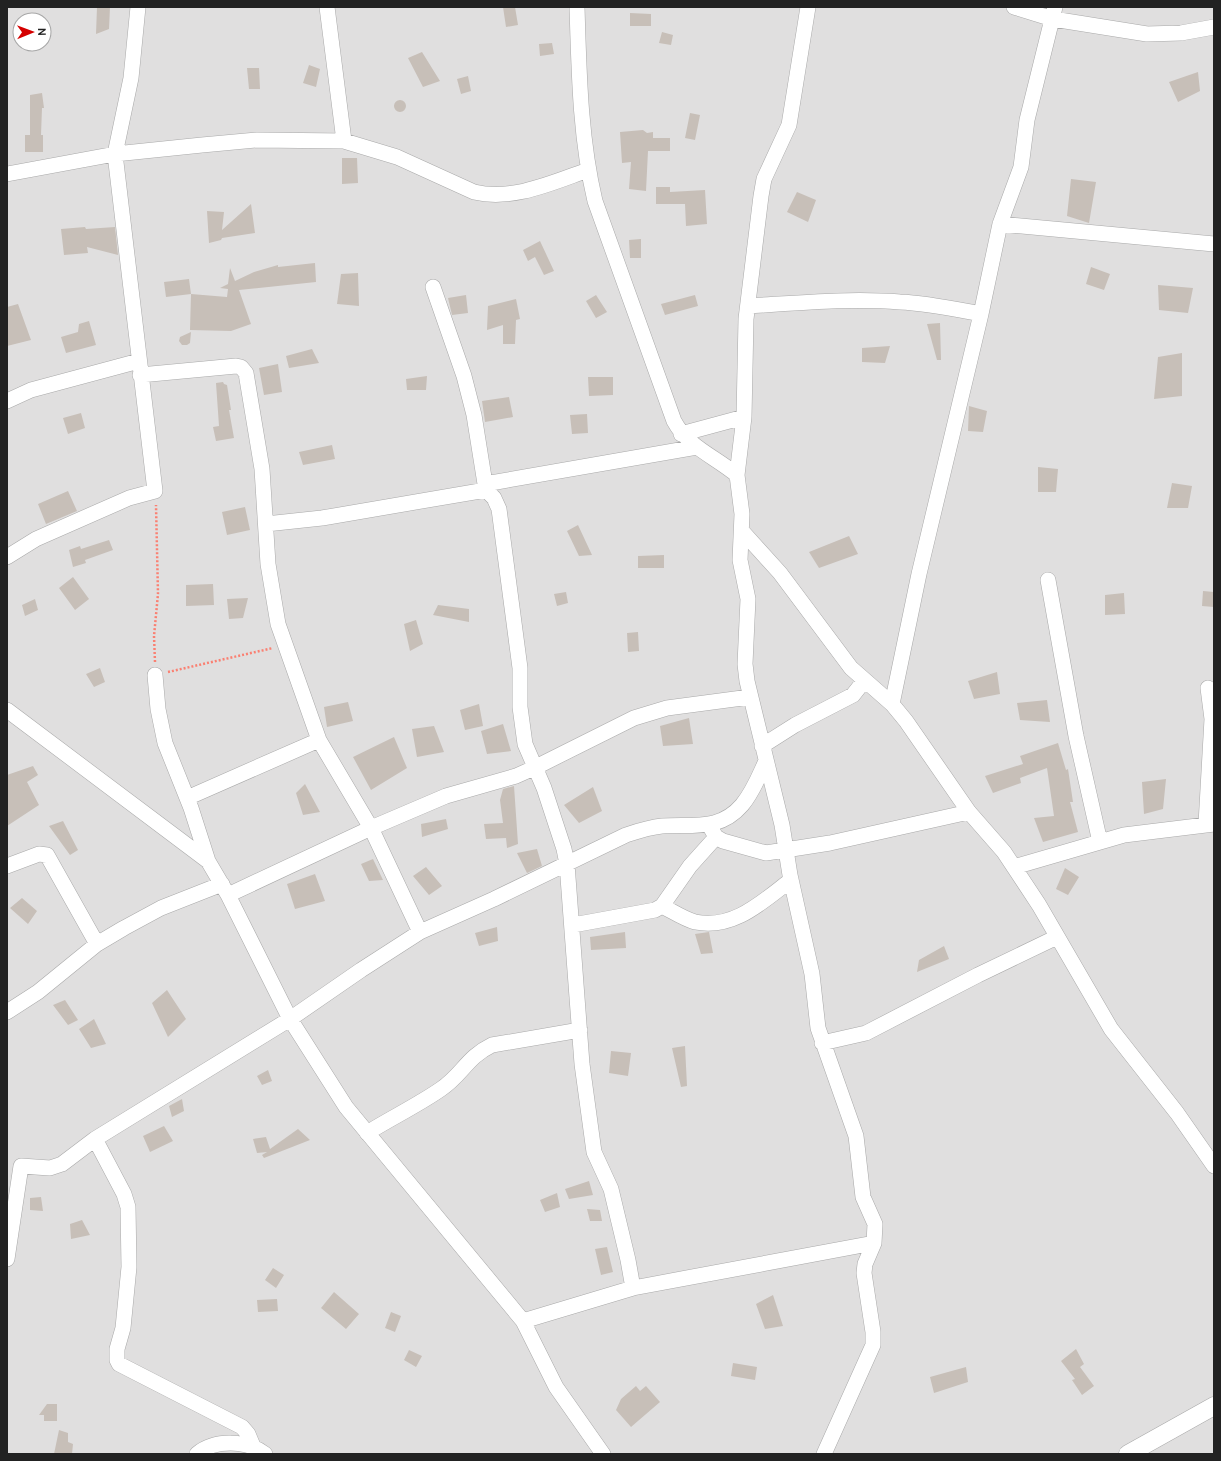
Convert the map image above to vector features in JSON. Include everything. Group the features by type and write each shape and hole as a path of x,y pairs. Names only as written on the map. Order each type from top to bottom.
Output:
{"street":[{"path":"7,557 36,539 129,498 155,491 115,154 131,78 138,7"},
{"path":"327,7 344,141"},
{"path":"577,7 579,84 588,170 595,201 674,422 681,434 737,475"},
{"path":"808,7 788,125 764,179 748,306 744,417 737,475 742,531 740,560 748,599 745,664 750,697 781,818 791,880 812,974 816,1015 822,1043 856,1136 863,1197 874,1224 874,1243 865,1264 864,1274 873,1332 873,1345 824,1454"},
{"path":"1014,7 1054,13 1148,34 1181,33 1214,27"},
{"path":"892,704 919,574 981,314 1000,224 1021,167 1027,120 1054,13"},
{"path":"7,174 115,154 257,140 344,141 397,157 474,192 486,194 525,191 588,170"},
{"path":"1000,224 1214,244"},
{"path":"433,287 466,382 474,415 486,487 494,498 502,521 520,668 522,721 525,744 534,768 544,788 564,849 567,864 582,1064 594,1152 611,1189 633,1288"},
{"path":"748,306 866,301 900,302 928,304 981,314"},
{"path":"7,402 31,390 140,368 236,366 243,369 246,373 262,469 268,564 273,601 285,645 319,740 371,828 420,932"},
{"path":"681,434 715,423 744,417"},
{"path":"266,524 322,518 697,447"},
{"path":"742,531 780,573 851,668 892,704 906,721 969,812 1004,852 1057,937 1111,1029 1177,1113 1214,1166"},
{"path":"1048,580 1076,736 1100,842"},
{"path":"155,675 158,709 165,743 187,798 208,861 225,889 290,1019 346,1107 523,1321 556,1386 603,1454"},
{"path":"762,746 795,725 853,696 864,680"},
{"path":"1014,867 1124,835 1210,824 1212,720 1208,688"},
{"path":"7,1012 38,992 97,944 161,908 225,889 446,796 516,776 634,718 654,711 750,697"},
{"path":"7,710 208,861"},
{"path":"187,798 319,740"},
{"path":"572,925 655,910 662,906 720,822 742,806 752,791 766,761"},
{"path":"7,1259 14,1165 50,1168 62,1164 95,1139 290,1019 361,970 420,932 567,864 609,841 645,828 713,831 723,841 760,852 786,850 877,834 969,812"},
{"path":"7,866 39,854 47,855 97,944"},
{"path":"662,906 694,922 720,922 744,914 791,880"},
{"path":"822,1043 866,1033 978,975 1057,937"},
{"path":"367,1133 442,1089 475,1054 483,1049 492,1045 580,1030"},
{"path":"95,1139 124,1194 128,1206 129,1266 123,1328 117,1349 118,1364 242,1427 259,1450"},
{"path":"523,1321 633,1288 874,1243"},
{"path":"1128,1454 1214,1406"},
{"path":"197,1454 208,1447 242,1443 259,1450"}],"path":[{"path":"155,491 158,594 154,636 155,675 285,645"}],"shaded area":[{"path":"7,7 1214,7 1214,1454 7,1454"}],"building":[{"path":"97,7 110,7 109,29 96,34"},
{"path":"503,7 515,7 518,25 506,27"},
{"path":"630,13 651,14 651,26 630,26"},
{"path":"662,32 673,35 671,45 659,43"},
{"path":"552,43 554,54 540,56 539,44"},
{"path":"422,52 440,81 423,87 408,58"},
{"path":"309,65 320,69 316,87 303,83"},
{"path":"247,68 259,68 260,89 249,89"},
{"path":"1198,72 1200,91 1178,102 1169,82"},
{"path":"468,76 471,91 461,94 457,79"},
{"path":"42,93 44,108 42,108 41,135 43,135 43,152 25,152 25,135 30,135 30,95"},
{"path":"398,100 402,100 406,106 402,112 398,112 394,108 394,104"},
{"path":"690,113 700,115 695,140 685,138"},
{"path":"643,130 647,133 653,132 653,138 670,138 670,151 648,151 646,191 629,189 631,162 622,163 620,132"},
{"path":"342,158 357,158 358,183 342,184"},
{"path":"1071,179 1096,182 1089,223 1067,216"},
{"path":"656,187 670,187 670,192 705,190 707,224 686,226 685,204 656,204"},
{"path":"797,192 816,200 808,222 787,212"},
{"path":"251,204 255,233 222,238 221,240 209,243 207,211 224,212 222,230"},
{"path":"85,227 86,229 115,227 118,255 87,247 88,253 64,255 61,229"},
{"path":"641,239 641,258 630,258 629,240"},
{"path":"540,241 554,271 544,275 535,257 528,261 523,250"},
{"path":"315,263 316,282 239,290 251,324 231,331 190,330 191,294 227,297 228,289 220,288 228,284 230,268 235,281 254,272 278,265 278,267"},
{"path":"1091,267 1110,274 1104,290 1086,284"},
{"path":"358,273 359,306 337,304 341,274"},
{"path":"189,279 191,294 166,297 164,282"},
{"path":"1158,285 1193,288 1188,313 1159,310"},
{"path":"466,295 468,313 452,315 448,298"},
{"path":"596,295 607,312 596,318 586,301"},
{"path":"695,295 698,306 665,315 661,304"},
{"path":"516,299 520,319 516,320 515,344 503,344 503,325 487,330 488,306"},
{"path":"18,304 31,340 7,346 7,307"},
{"path":"89,321 96,345 66,353 61,337 78,332 79,324"},
{"path":"940,323 941,360 937,360 927,324"},
{"path":"191,332 190,343 187,345 182,345 179,341 180,337"},
{"path":"890,346 885,363 862,362 862,348"},
{"path":"312,349 319,363 289,368 286,356"},
{"path":"1182,353 1182,396 1154,399 1158,357"},
{"path":"278,364 282,392 264,395 259,368"},
{"path":"427,376 426,390 407,390 406,379"},
{"path":"588,377 613,377 613,395 589,396"},
{"path":"223,382 227,385 231,410 229,410 234,438 216,441 213,427 219,426 216,383"},
{"path":"509,397 513,417 485,422 482,401"},
{"path":"969,406 987,411 983,432 968,431"},
{"path":"81,413 85,428 68,434 63,418"},
{"path":"587,414 588,433 572,434 570,415"},
{"path":"332,445 335,459 303,465 299,452"},
{"path":"1038,467 1058,469 1056,492 1038,492"},
{"path":"1172,483 1192,486 1188,508 1167,508"},
{"path":"68,491 77,511 46,524 38,504"},
{"path":"245,507 250,530 227,535 222,512"},
{"path":"578,525 592,555 579,556 567,531"},
{"path":"849,536 858,554 819,568 809,552"},
{"path":"109,540 113,550 85,560 86,563 73,567 69,550 80,546 81,549"},
{"path":"664,555 664,568 638,568 638,556"},
{"path":"73,577 89,599 75,610 59,588"},
{"path":"213,584 214,605 186,606 186,585"},
{"path":"1203,591 1214,592 1214,607 1202,606"},
{"path":"566,592 568,603 557,606 554,594"},
{"path":"1124,593 1125,614 1105,615 1105,595"},
{"path":"248,598 243,618 229,619 227,599"},
{"path":"35,599 38,610 25,616 22,605"},
{"path":"438,605 469,609 469,622 433,615"},
{"path":"416,620 423,644 410,651 404,624"},
{"path":"638,632 639,651 628,652 627,633"},
{"path":"100,668 105,682 94,687 86,674"},
{"path":"997,672 1000,694 974,699 968,681"},
{"path":"1047,700 1050,722 1020,720 1017,703"},
{"path":"348,702 353,721 327,727 324,707"},
{"path":"479,704 483,726 465,730 460,710"},
{"path":"689,718 693,744 663,746 660,726"},
{"path":"503,724 511,751 487,754 481,731"},
{"path":"434,726 444,752 417,757 412,729"},
{"path":"394,737 407,768 371,790 353,757"},
{"path":"1058,743 1066,770 1068,769 1073,802 1070,802 1078,832 1043,842 1034,818 1054,816 1047,768 1020,778 1021,783 993,793 985,776 1023,764 1020,756"},
{"path":"33,766 38,775 27,782 39,805 7,826 7,775"},
{"path":"1166,779 1163,809 1144,814 1142,782"},
{"path":"305,784 320,812 303,815 296,793"},
{"path":"514,786 518,844 507,848 506,838 486,839 484,824 503,823 500,800 503,789"},
{"path":"593,787 602,811 579,823 564,805"},
{"path":"446,819 448,829 422,837 421,824"},
{"path":"63,821 78,850 70,855 49,826"},
{"path":"537,849 542,866 527,873 517,853"},
{"path":"373,859 383,880 369,881 361,864"},
{"path":"426,867 442,886 429,895 413,876"},
{"path":"1065,868 1079,877 1068,895 1056,889"},
{"path":"315,874 325,901 295,909 287,884"},
{"path":"22,898 37,911 28,924 10,908"},
{"path":"497,927 498,941 479,946 475,933"},
{"path":"625,932 626,948 591,950 590,937"},
{"path":"709,932 713,953 701,954 695,934"},
{"path":"944,946 949,959 917,972 919,960"},
{"path":"167,990 186,1019 168,1037 152,1003"},
{"path":"65,1000 78,1020 68,1025 53,1005"},
{"path":"94,1019 106,1044 91,1048 79,1029"},
{"path":"685,1046 687,1086 681,1087 672,1048"},
{"path":"611,1051 631,1053 628,1076 609,1073"},
{"path":"268,1070 272,1081 262,1085 257,1076"},
{"path":"182,1099 184,1111 172,1117 169,1106"},
{"path":"164,1126 173,1141 150,1152 143,1136"},
{"path":"298,1129 310,1140 264,1158 262,1155 267,1152 257,1153 253,1139 266,1137 270,1149"},
{"path":"589,1181 593,1195 569,1199 565,1189"},
{"path":"557,1193 560,1207 545,1212 540,1200"},
{"path":"41,1197 43,1211 30,1210 30,1198"},
{"path":"587,1209 600,1210 602,1221 590,1221"},
{"path":"82,1220 90,1235 71,1239 70,1224"},
{"path":"607,1247 613,1272 601,1275 595,1249"},
{"path":"273,1268 284,1275 276,1288 265,1280"},
{"path":"334,1292 359,1314 346,1329 321,1308"},
{"path":"773,1295 783,1326 765,1329 756,1304"},
{"path":"277,1299 278,1311 258,1312 257,1300"},
{"path":"391,1312 401,1316 395,1332 385,1328"},
{"path":"1076,1349 1084,1364 1080,1367 1094,1386 1082,1395 1072,1380 1075,1379 1061,1361"},
{"path":"409,1350 422,1356 416,1367 404,1360"},
{"path":"733,1363 757,1367 755,1380 731,1376"},
{"path":"966,1367 968,1382 934,1393 930,1377"},
{"path":"636,1386 640,1391 646,1386 660,1402 631,1427 616,1410 621,1399"},
{"path":"47,1404 57,1404 57,1421 44,1421 44,1415 39,1415"},
{"path":"59,1430 68,1433 68,1442 73,1444 72,1454 54,1454"}]}
